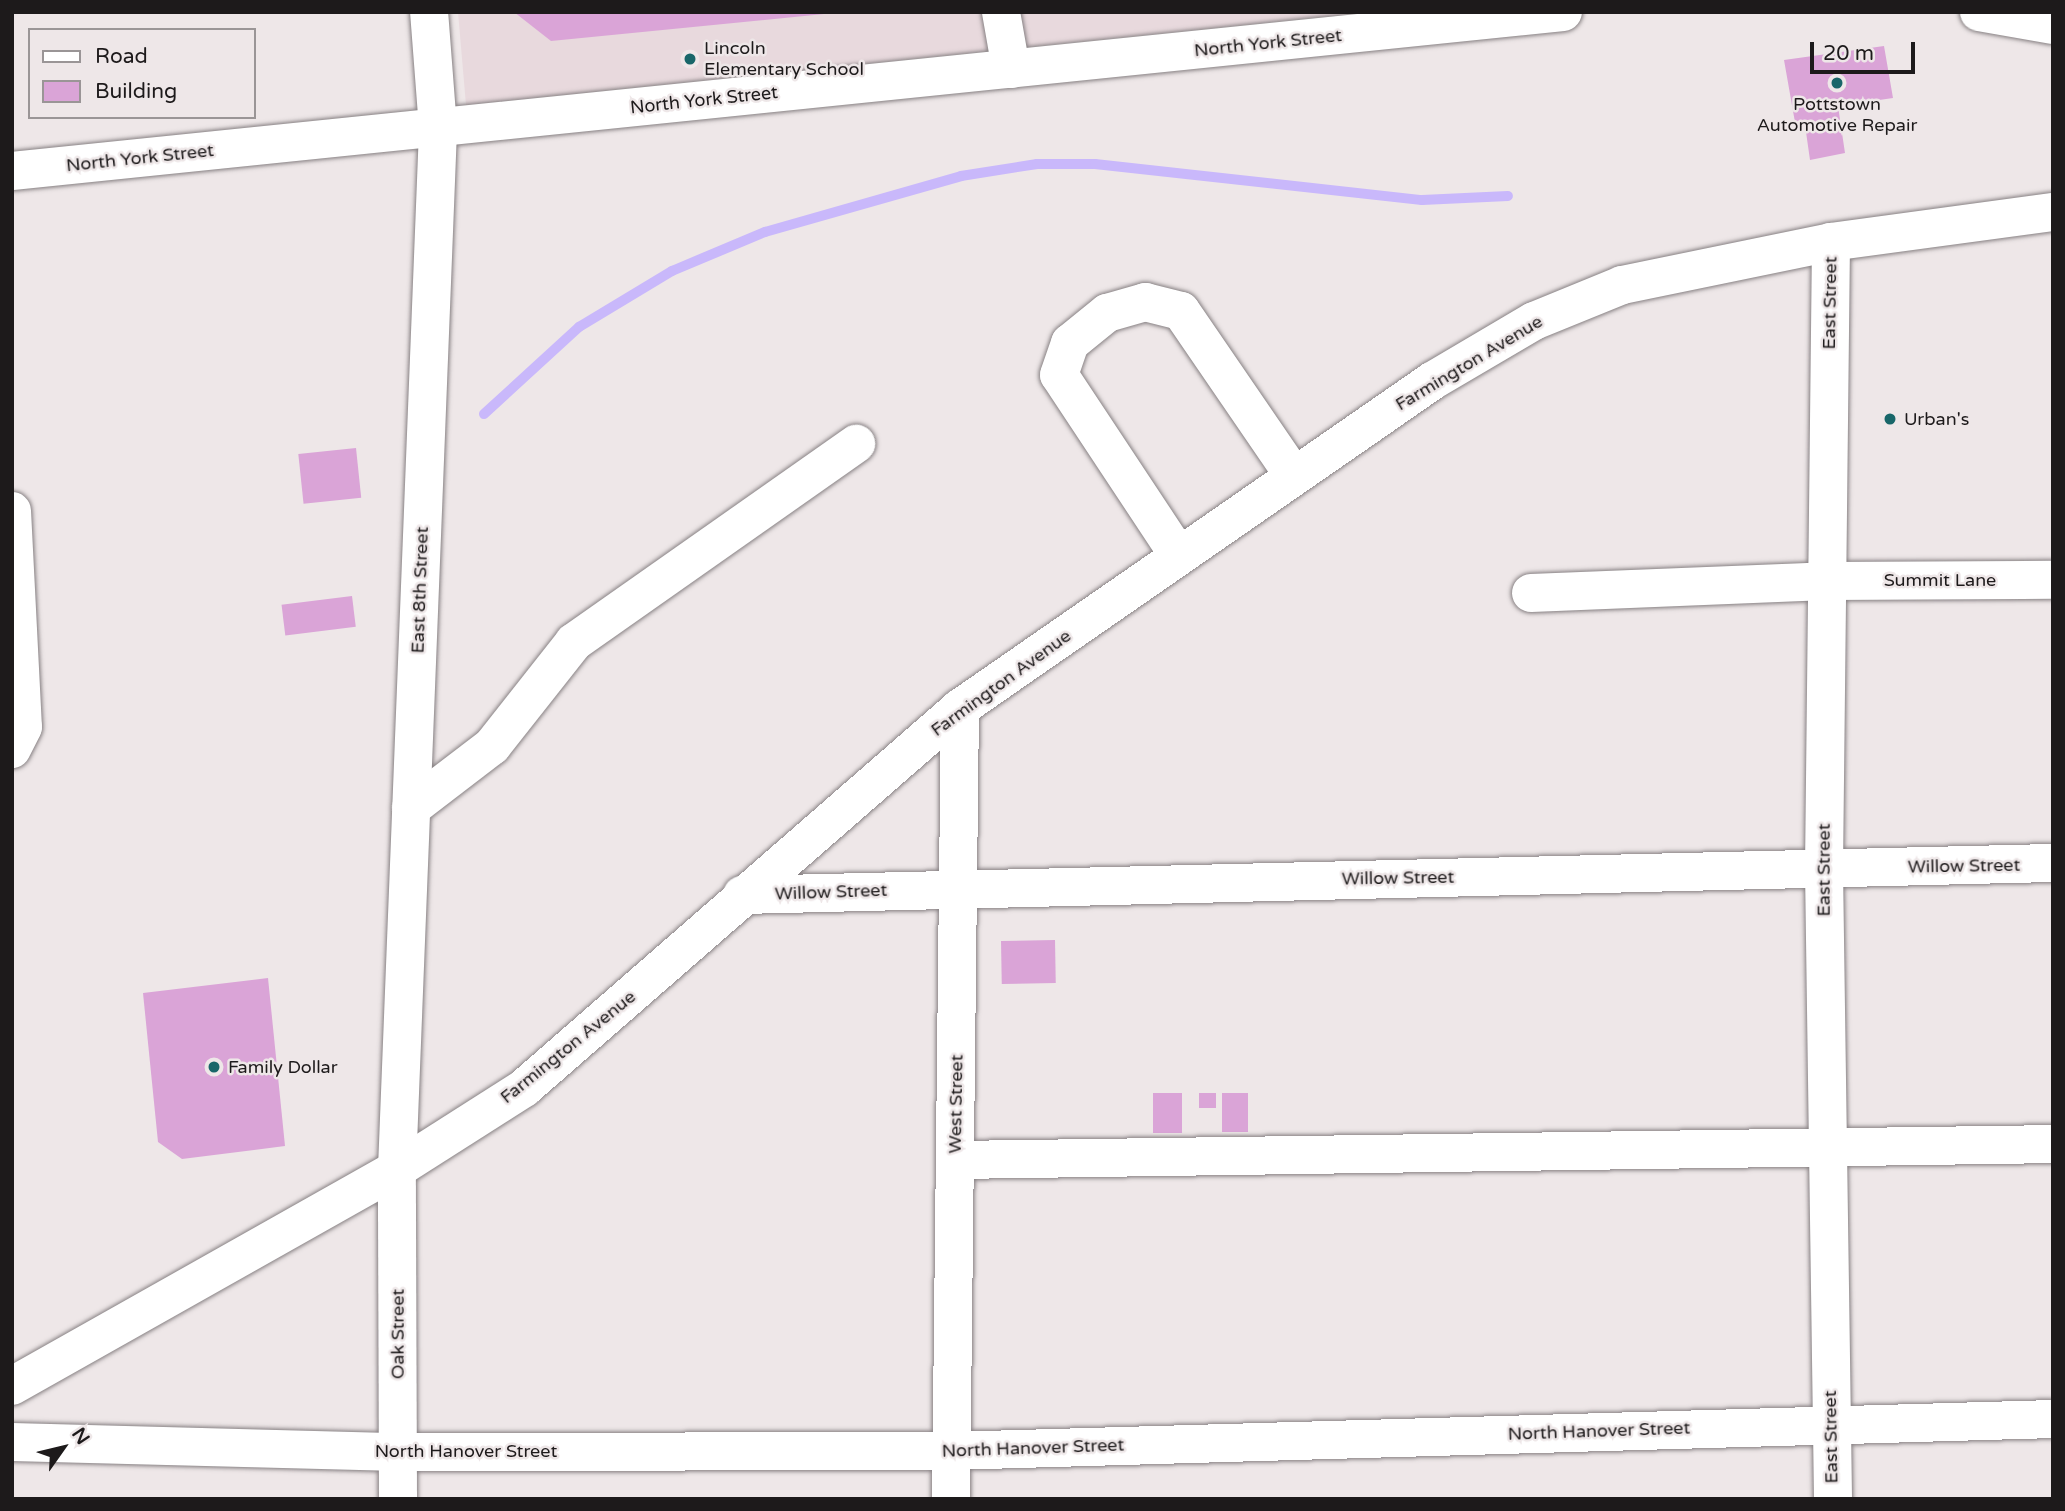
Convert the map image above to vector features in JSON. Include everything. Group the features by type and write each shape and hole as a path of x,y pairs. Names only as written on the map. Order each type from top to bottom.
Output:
{"street":[{"name":"East 8th Street","path":"397,1169 438,128 429,12"},
{"path":"1001,12 1011,69"},
{"name":"North York Street","path":"12,172 1563,12"},
{"path":"1979,12 2053,25"},
{"name":"Farmington Avenue","path":"12,1386 397,1169 524,1088 742,895 960,708 1432,381 1534,321 1622,285 1830,242 2053,212"},
{"name":"East Street","path":"1830,242 1824,869 1833,1499"},
{"path":"1180,556 1059,375 1070,344 1107,313 1145,302 1181,311 1294,476"},
{"path":"411,808 492,746 583,634 856,444"},
{"path":"12,511 23,727 12,749"},
{"name":"Summit Lane","path":"1531,593 1827,581 2053,580"},
{"name":"West Street","path":"951,1499 960,708"},
{"name":"Willow Street","path":"742,895 960,887 2053,863"},
{"path":"955,1160 1827,1151 2053,1144"},
{"name":"Oak Street","path":"397,1169 398,1499"},
{"name":"North Hanover Street","path":"12,1442 399,1452 950,1451 2053,1419"}],"shaded area":[{"name":"Lincoln Elementary School","path":"458,12 1368,12 466,105"}],"building":[{"name":"Lincoln Elementary School","path":"514,12 824,12 824,14 551,41"},
{"path":"1884,46 1893,98 1838,106 1845,153 1810,160 1805,125 1796,128 1784,60"},
{"path":"356,448 361,498 304,504 298,454"},
{"path":"352,596 356,627 285,635 282,605"},
{"path":"1055,940 1056,983 1002,984 1001,941"},
{"name":"Family Dollar","path":"268,978 285,1146 182,1159 158,1142 143,993"},
{"path":"1153,1093 1182,1093 1182,1133 1153,1133"},
{"path":"1199,1093 1216,1093 1216,1108 1199,1108"},
{"path":"1222,1093 1248,1093 1248,1132 1222,1132"}],"waterway":[{"path":"484,414 579,327 672,271 765,232 961,176 1037,164 1095,164 1422,200 1508,196"}],"place":[{"name":"Lincoln Elementary School","path":"690,59"},
{"name":"Pottstown Automotive Repair","path":"1837,83"},
{"name":"Urban's","path":"1890,419"},
{"name":"Family Dollar","path":"214,1067"}]}
